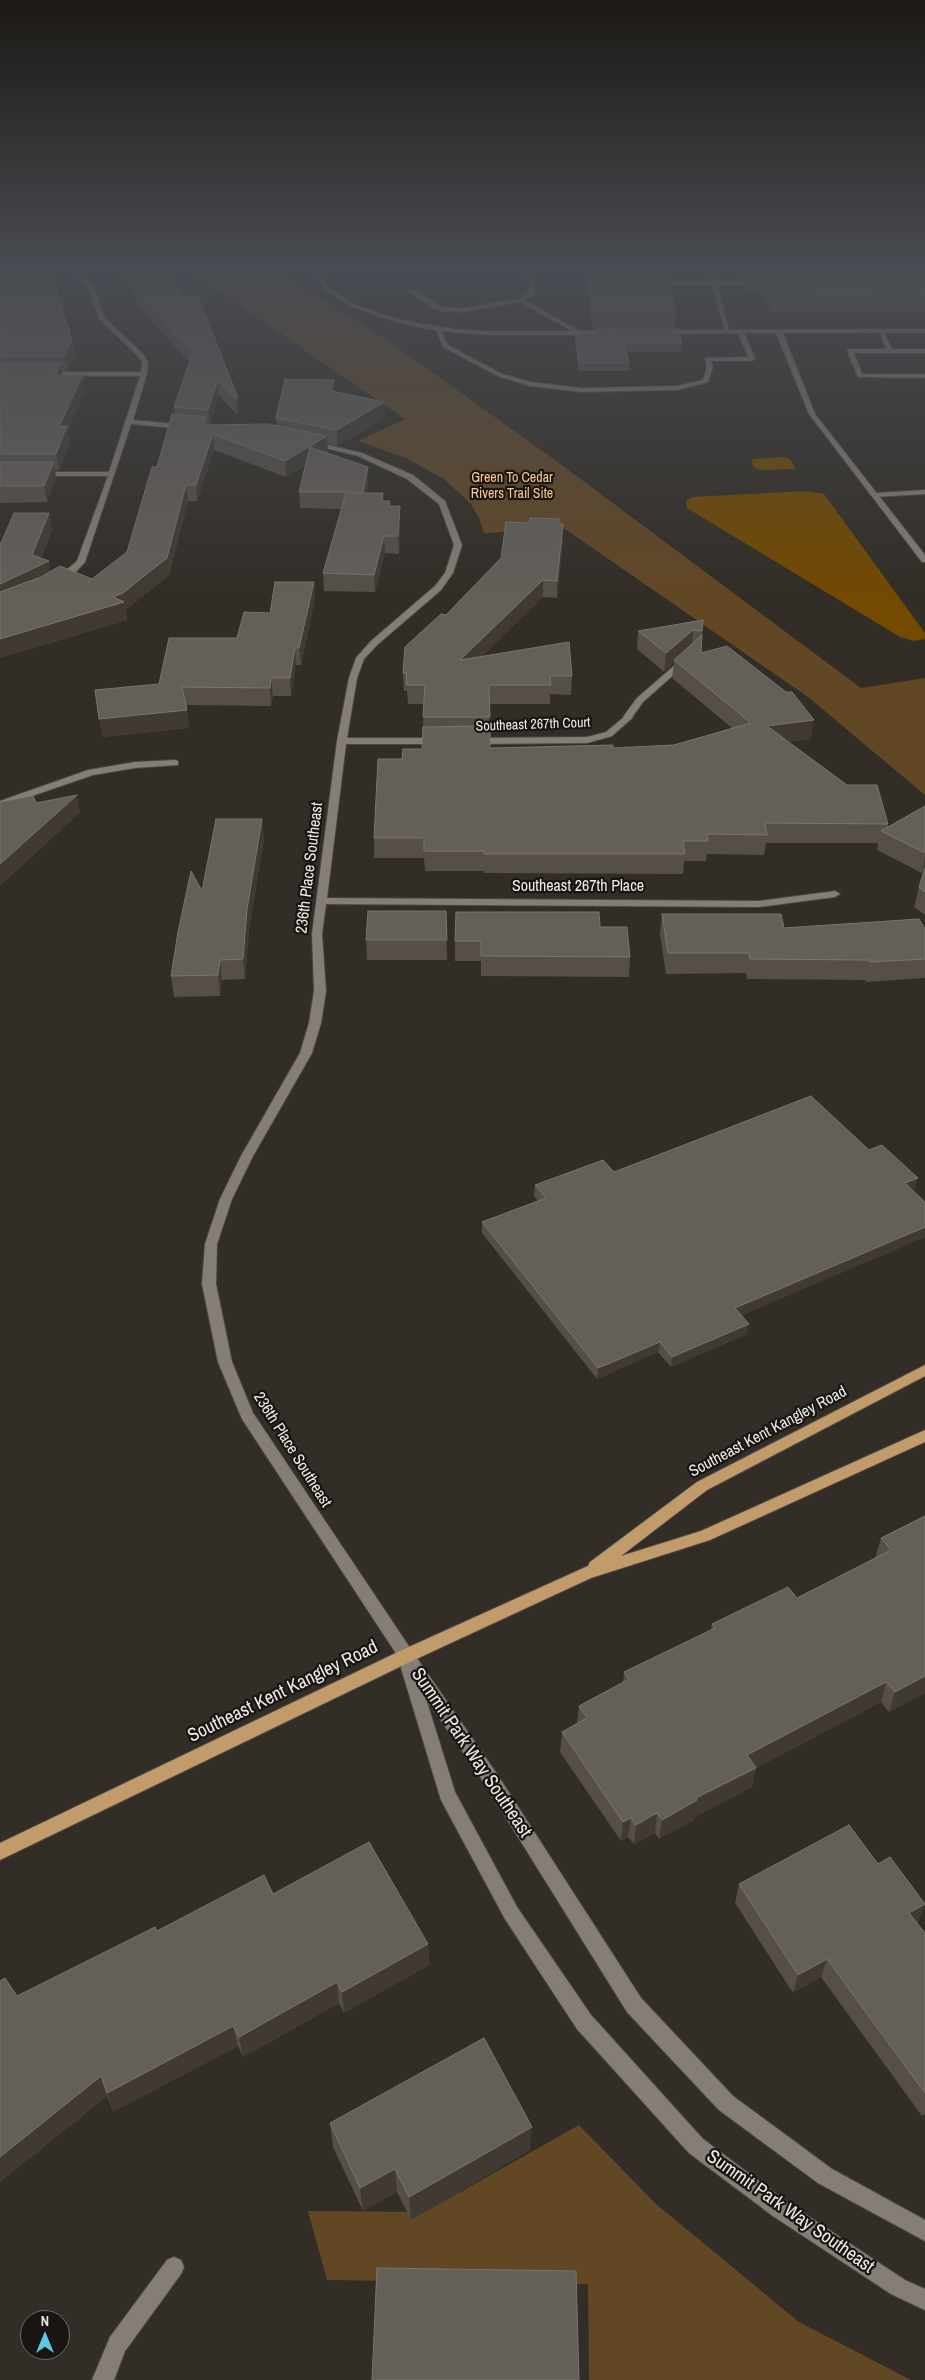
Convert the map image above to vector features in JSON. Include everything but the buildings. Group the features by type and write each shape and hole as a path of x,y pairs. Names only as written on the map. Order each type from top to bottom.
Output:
{"main road":[{"name":"Southeast Kent Kangley Road","path":"587,1573 702,1486 925,1370"},
{"name":"Southeast Kent Kangley Road","path":"0,1852 406,1656 587,1573 705,1536 925,1436"}],"street":[{"path":"54,583 68,575 80,562 112,474 143,378"},
{"path":"510,378 530,384 581,390 677,388 706,380 707,378"},
{"path":"798,378 812,414 925,560"},
{"path":"127,422 196,428"},
{"name":"236th Place Southeast","path":"303,441 360,454 410,477 442,503 458,545 449,573 438,588 374,643 360,658 353,678 342,741 316,934 320,991 315,1023 306,1053 247,1156 226,1199 211,1244 209,1284 225,1362 247,1416 406,1656"},
{"path":"28,474 112,474"},
{"path":"874,495 925,492"},
{"name":"Southeast 267th Court","path":"342,741 587,740 609,734 628,717 640,700 689,657"},
{"path":"0,804 91,772 135,765 175,763"},
{"name":"Southeast 267th Place","path":"321,901 759,904 835,894"},
{"name":"Summit Park Way Southeast","path":"406,1656 491,1779 634,2005 726,2103 825,2176 925,2231"},
{"name":"Summit Park Way Southeast","path":"406,1656 447,1794 512,1913 584,2022 696,2146 780,2209 898,2287 925,2300"},
{"path":"103,2380 117,2344 174,2267"}],"green space":[{"name":"Green To Cedar Rivers Trail Site","path":"345,378 440,378 555,460 861,688 925,678 925,795 808,697 565,529 484,533 479,518 471,504 444,479 406,458 358,441 405,419"},
{"path":"579,2125 656,2204 799,2322 911,2380 589,2380 588,2284 327,2280 308,2211 425,2212"}],"shaded area":[{"path":"784,457 790,459 795,467 794,469 761,470 755,468 752,464 754,459"},
{"path":"805,491 824,494 925,633 925,639 914,641 900,637 687,508 686,501 692,497"}]}
